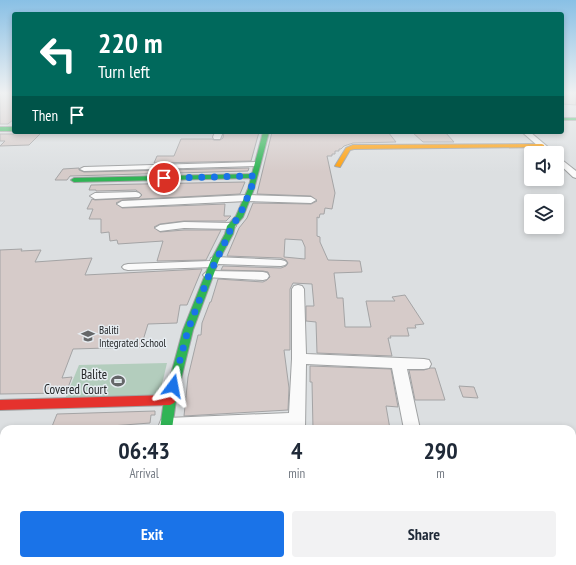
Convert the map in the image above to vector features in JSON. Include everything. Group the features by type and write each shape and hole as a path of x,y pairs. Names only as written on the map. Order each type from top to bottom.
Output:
{"street":[{"path":"0,130 12,129"},
{"path":"166,425 170,400 183,345 212,266 229,234 231,226 239,217 249,193 265,134"},
{"path":"528,134 542,146"},
{"path":"338,166 348,149 354,147 524,146"},
{"path":"84,169 257,164"},
{"path":"564,164 576,175"},
{"path":"74,180 254,176"},
{"path":"122,204 249,193"},
{"path":"95,196 249,193 311,200"},
{"path":"160,228 184,224 231,226"},
{"path":"128,267 212,266 280,263"},
{"path":"212,266 263,276"},
{"path":"253,425 297,424 299,359 298,289"},
{"path":"299,359 424,364"},
{"path":"398,364 411,425"},
{"path":"0,405 170,400"}],"green space":[{"name":"Balite Covered Court","path":"167,363 159,397 65,399 79,365"}],"building":[{"path":"0,119 12,119 8,124 0,124"},
{"path":"0,134 40,134 29,145 0,146 5,141 0,141"},
{"path":"224,134 258,134 251,161 154,163 157,156 174,156 181,139 220,140 223,138"},
{"path":"272,134 390,134 396,142 353,143 344,146 339,149 339,151 335,151 335,154 332,154 332,156 327,156 335,193 332,209 325,208 324,214 320,214 319,218 317,217 317,236 320,237 320,242 328,260 360,261 362,272 334,273 337,298 343,298 345,327 371,327 366,301 395,301 392,297 405,295 424,324 415,325 416,328 407,328 409,336 390,336 391,338 388,338 392,356 317,353 316,322 306,321 306,306 314,306 312,284 293,283 290,289 290,350 284,350 289,388 288,410 184,416 188,377 198,335 201,335 202,323 211,302 218,279 263,282 270,277 268,272 263,271 221,270 223,266 281,268 286,266 288,263 286,260 281,258 227,256 239,228 247,218 253,203 311,204 317,201 311,196 257,194","holes":["285,239 302,240 305,247 305,259 284,257"]},
{"path":"414,134 447,134 454,142 423,142"},
{"path":"79,168 79,170 84,172 249,168 248,171 70,176 67,180 55,180 63,169"},
{"path":"245,182 240,194 122,200 116,203 122,208 225,204 224,216 231,216 226,221 184,221 160,224 154,227 160,232 184,230 221,230 206,260 157,261 163,241 118,244 117,240 110,241 109,232 101,233 101,219 89,219 93,209 87,209 92,199 139,198 142,195 136,190 89,190 91,185"},
{"path":"22,249 21,251 41,250 35,262 92,258 85,275 202,269 187,305 180,305 177,323 148,324 141,347 73,349 62,378 72,377 66,393 0,394 0,250"},
{"path":"310,366 391,369 398,407 386,406 389,425 313,425 312,382 310,382"},
{"path":"435,368 445,400 415,400 409,370 424,370"},
{"path":"459,386 474,387 478,398 463,397"},
{"path":"155,411 155,415 151,415 150,423 124,425 53,425 57,414"}],"traffic: fast":[{"path":"0,129 12,129"},
{"path":"167,425 170,400 188,330 215,260 229,234 231,226 239,217 251,189 265,134"},
{"path":"74,180 254,176"}],"traffic: slow":[{"path":"338,166 348,149 353,147 524,146"}],"traffic: jam":[{"path":"0,405 170,400"}],"place":[{"name":"Baliti Integrated School","path":"88,336"},
{"name":"Balite Covered Court","path":"118,381"}],"route":[{"path":"164,178 254,176 251,189 239,217 231,226 229,234 209,275 183,345 173,386"}]}
